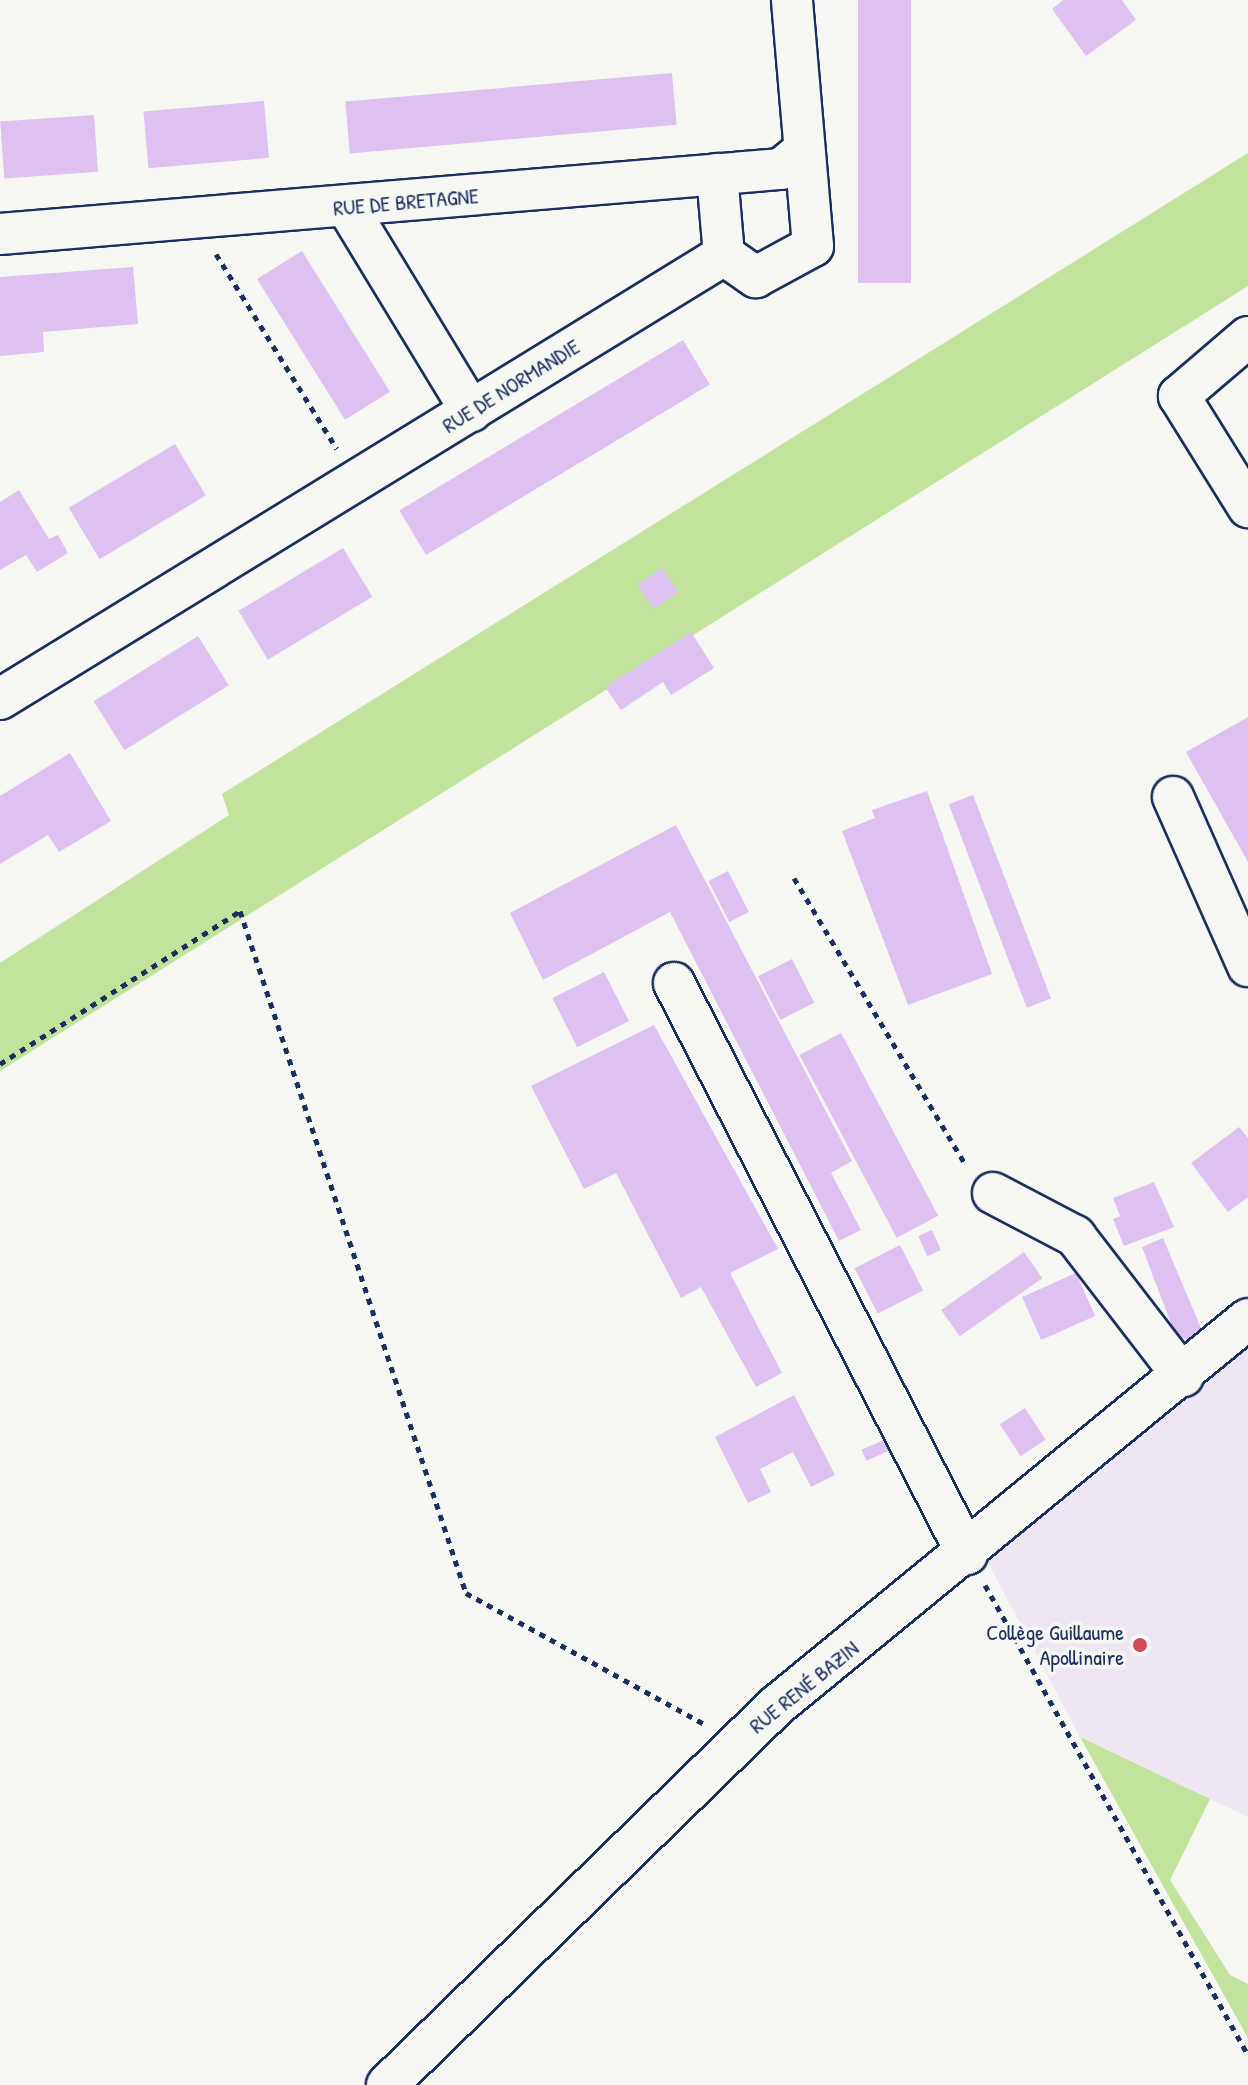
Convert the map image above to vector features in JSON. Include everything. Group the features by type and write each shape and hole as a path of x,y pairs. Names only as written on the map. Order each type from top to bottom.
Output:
{"street":[{"path":"717,174 724,255 756,277 813,246 792,0"},
{"name":"RUE DE BRETAGNE","path":"0,234 781,169 804,150"},
{"path":"347,207 471,411"},
{"name":"RUE DE NORMANDIE","path":"0,699 724,255"},
{"path":"1248,337 1179,396 1248,507"},
{"path":"1173,797 1248,966"},
{"path":"674,983 967,1554"},
{"path":"993,1193 1075,1236 1183,1376"},
{"name":"RUE RENÉ BAZIN","path":"387,2085 739,1740 1183,1376 1248,1319"}],"path":[{"path":"195,219 357,481"},
{"path":"794,878 942,1129 976,1180 993,1193"},
{"path":"0,1064 240,911 466,1593 739,1740"},
{"path":"967,1554 1248,2055"}],"shaded area":[{"name":"Collège Guillaume Apollinaire","path":"1248,1333 1248,1817 1080,1737 983,1553"}],"green space":[{"path":"1248,153 1248,286 0,1071 0,963 229,815 222,794"},
{"path":"1080,1737 1210,1799 1170,1880 1230,1975 1248,1984 1248,2038"}],"building":[{"path":"858,0 911,0 911,283 858,283"},
{"path":"1063,0 1122,0 1136,20 1086,56 1052,9"},
{"path":"672,73 677,125 350,153 345,102"},
{"path":"264,101 269,158 148,168 143,112"},
{"path":"94,115 98,172 4,178 0,122"},
{"path":"302,251 390,392 345,420 257,279"},
{"path":"133,267 138,324 43,332 44,352 0,356 0,277"},
{"path":"683,340 710,385 426,555 399,510"},
{"path":"175,444 206,495 100,559 69,508"},
{"path":"19,490 49,539 58,535 68,553 37,572 26,555 0,570 0,502"},
{"path":"343,548 372,597 268,660 238,611"},
{"path":"662,568 678,592 653,609 637,585"},
{"path":"691,632 714,668 671,695 663,682 621,710 605,687"},
{"path":"198,636 229,685 124,750 94,701"},
{"path":"1248,717 1248,862 1186,752"},
{"path":"70,753 111,821 59,852 48,835 0,864 0,796"},
{"path":"927,791 992,974 908,1005 842,831 875,818 872,810"},
{"path":"973,795 1051,999 1027,1008 949,804"},
{"path":"676,825 852,1161 831,1173 861,1230 839,1241 670,912 543,980 510,913"},
{"path":"728,871 749,912 729,922 708,881"},
{"path":"792,959 814,1003 780,1020 758,976"},
{"path":"604,972 629,1021 577,1047 552,998"},
{"path":"654,1025 778,1249 730,1273 782,1373 756,1387 701,1287 681,1298 616,1173 584,1189 531,1086"},
{"path":"841,1033 938,1216 897,1238 800,1055"},
{"path":"1239,1127 1248,1138 1248,1197 1228,1212 1191,1163"},
{"path":"1154,1182 1174,1227 1124,1246 1113,1219 1120,1216 1113,1198"},
{"path":"932,1230 941,1250 927,1256 918,1236"},
{"path":"1163,1238 1201,1328 1187,1340 1175,1334 1142,1247"},
{"path":"900,1245 923,1290 878,1314 855,1268"},
{"path":"1024,1252 1042,1278 960,1336 941,1310"},
{"path":"1076,1273 1095,1316 1041,1340 1022,1297"},
{"path":"794,1395 835,1475 811,1487 793,1452 760,1469 771,1492 748,1503 715,1437"},
{"path":"1025,1408 1046,1440 1021,1456 1000,1424"},
{"path":"888,1438 893,1449 866,1461 862,1450"}],"place":[{"name":"Collège Guillaume Apollinaire","path":"1140,1645"}]}
